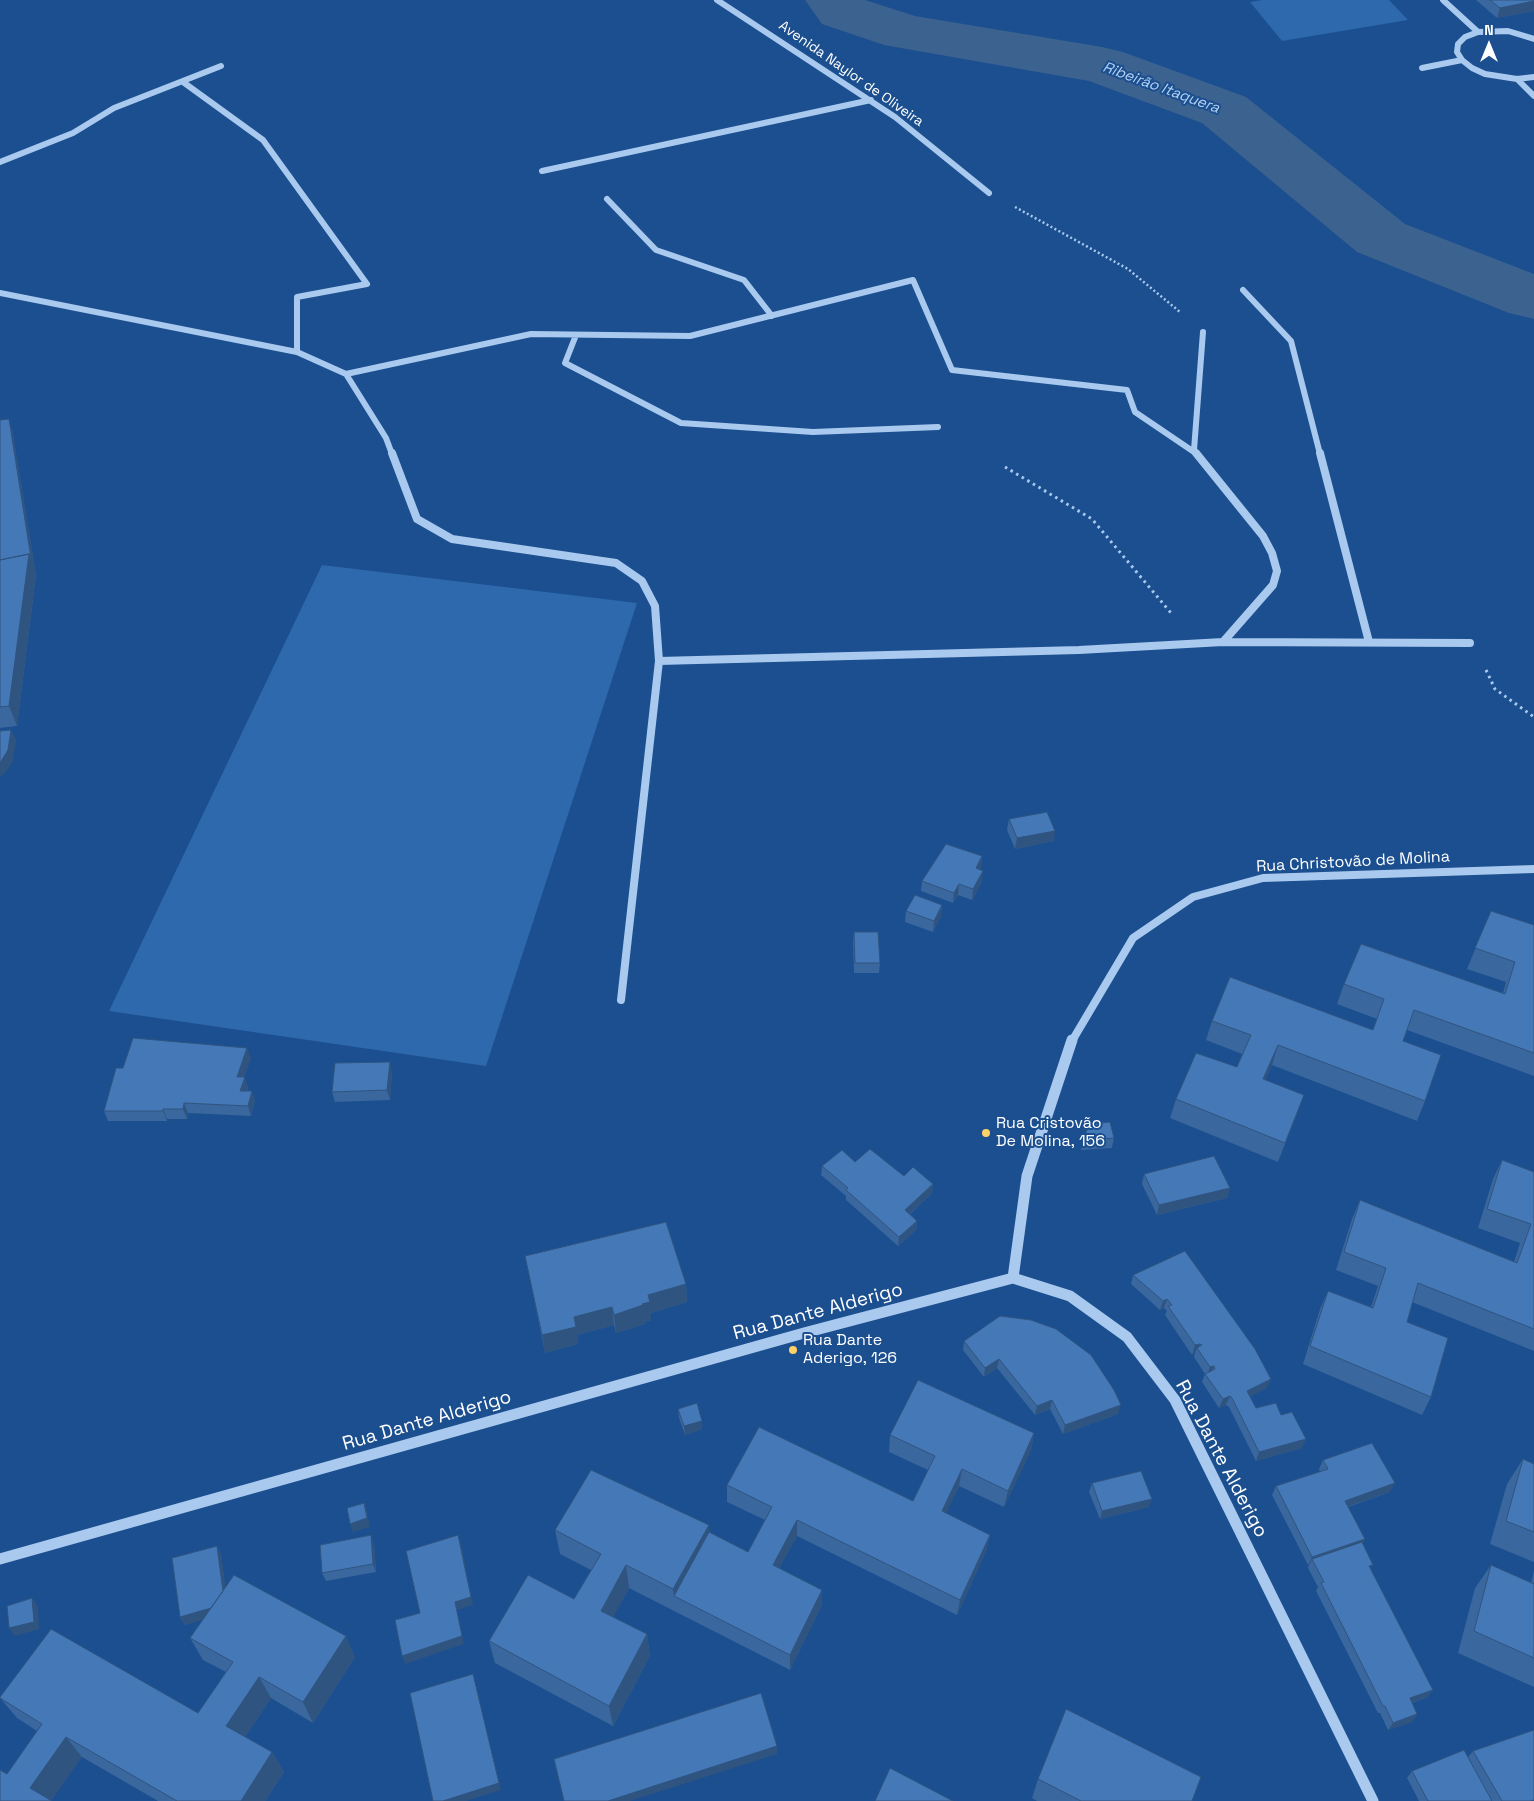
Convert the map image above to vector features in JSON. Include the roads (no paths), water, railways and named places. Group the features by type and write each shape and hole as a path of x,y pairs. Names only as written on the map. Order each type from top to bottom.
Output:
{"street":[{"name":"Avenida Naylor de Oliveira","path":"717,0 894,117 989,194"},
{"path":"1443,0 1478,32"},
{"path":"1534,38 1508,31 1478,32 1466,37 1458,44 1457,52 1462,60 1472,68 1485,74 1517,79 1534,77"},
{"path":"1422,68 1462,60"},
{"path":"0,162 73,133 114,108 221,66"},
{"path":"1517,79 1534,96"},
{"path":"183,82 263,140 367,284 297,297 297,352"},
{"path":"542,171 870,100"},
{"path":"608,200 656,250 744,280 772,316"},
{"path":"346,374 531,334 690,336 913,280 952,370 1127,390 1135,412 1194,450 1263,536 1272,553 1277,571 1273,585 1223,642"},
{"path":"1243,290 1291,341 1369,642"},
{"path":"0,293 297,352 346,374 386,438 417,519 452,540 616,563 642,581 655,606 659,661 621,1000"},
{"path":"1194,450 1203,332"},
{"path":"576,335 565,363 681,423 813,432 938,427"},
{"path":"659,661 1079,650 1223,642 1470,643"},
{"name":"Rua Christovão de Molina","path":"1013,1278 1027,1176 1073,1038 1133,938 1193,897 1263,878 1534,869"},
{"name":"Rua Dante Alderigo","path":"0,1558 785,1339 1013,1278 1070,1296 1126,1337 1175,1400 1373,1801"}],"waterway":[{"name":"Ribeirão Itaquera","path":"834,0 843,12 905,32 1102,65 1224,110 1381,238 1534,298"}],"place":[{"name":"Rua Cristovão De Molina, 156","path":"986,1133"},
{"name":"Rua Dante Aderigo, 126","path":"793,1350"}]}
